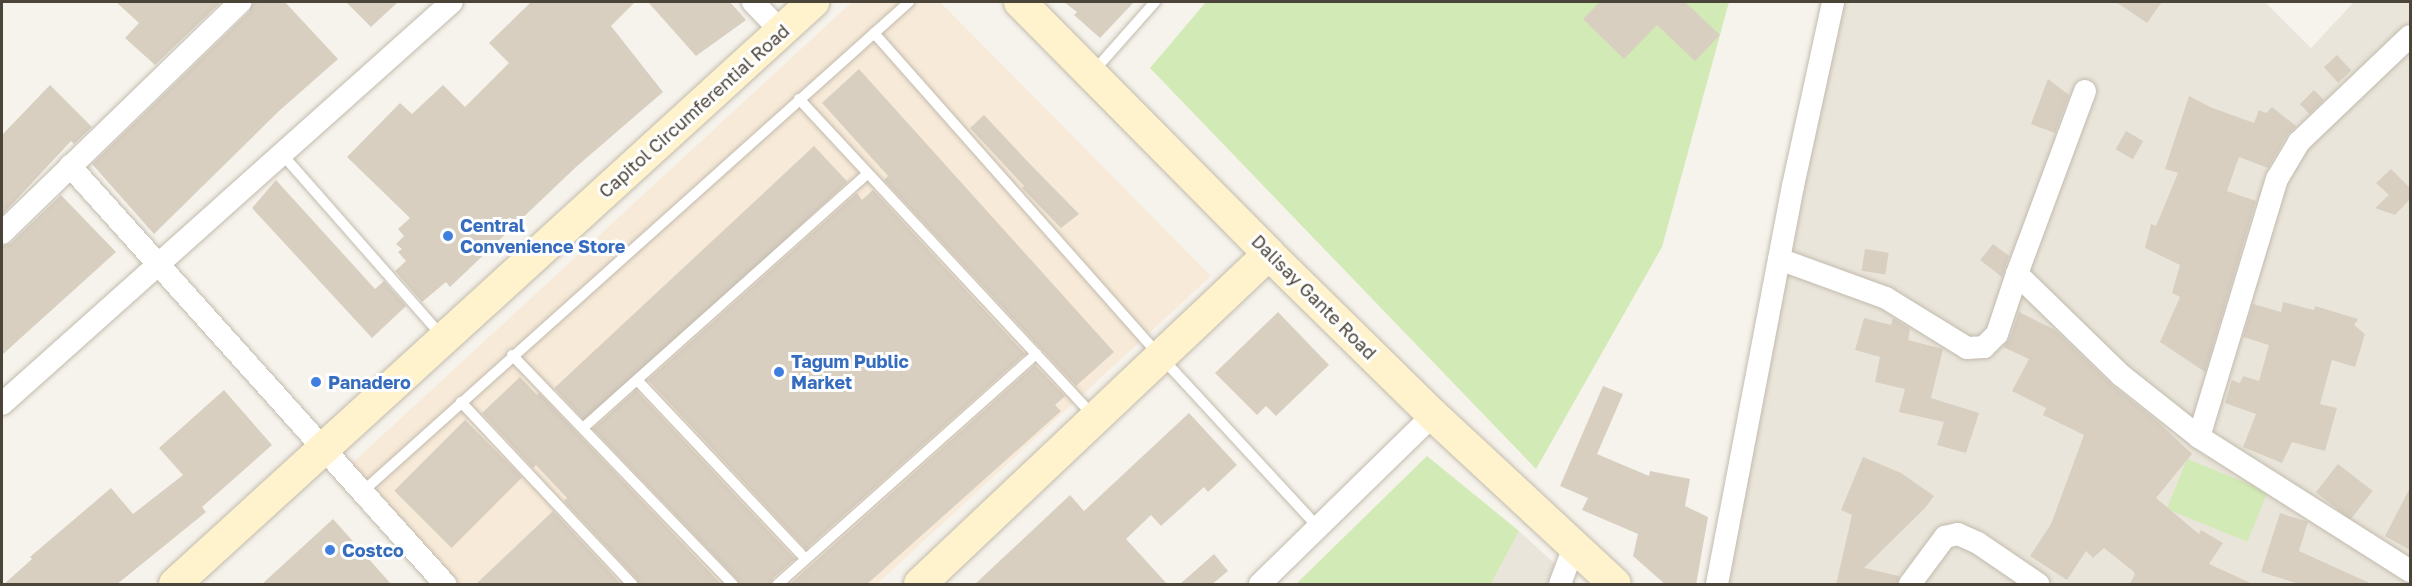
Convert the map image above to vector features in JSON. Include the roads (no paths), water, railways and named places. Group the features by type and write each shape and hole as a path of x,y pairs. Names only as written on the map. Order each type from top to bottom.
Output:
{"main road":[{"name":"Capitol Circumferential Road","path":"176,585 813,2"},
{"name":"Dalisay Gante Road","path":"1020,2 1432,415 1575,544 1615,585"},
{"path":"931,578 1269,254"}],"street":[{"path":"2,233 240,2"},
{"path":"2,404 452,2"},
{"path":"753,2 780,32"},
{"path":"1717,585 1779,259 1833,2"},
{"path":"2199,437 2277,179 2300,142 2410,36"},
{"path":"1779,259 1886,298 1967,348 1984,347 1997,334 2085,91"},
{"path":"70,166 445,585"},
{"path":"2017,274 2122,376 2199,437 2410,572"},
{"path":"1260,585 1432,415"},
{"path":"1910,585 1945,537 1958,534 1978,543 2038,585"},
{"path":"1560,585 1575,544"}],"lane":[{"path":"361,493 512,355 909,2"},
{"path":"1093,73 1155,2"},
{"path":"874,33 1162,358 1319,528"},
{"path":"799,99 1096,419"},
{"path":"282,154 444,339"},
{"path":"583,428 867,174"},
{"path":"778,585 805,558 1036,354"},
{"path":"512,355 732,585"},
{"path":"638,381 805,558"},
{"path":"461,402 632,585"}],"place":[{"name":"Central Convenience Store","path":"448,236"},
{"name":"Tagum Public Market","path":"779,372"},
{"name":"Panadero","path":"316,382"},
{"name":"Costco","path":"330,550"}]}
